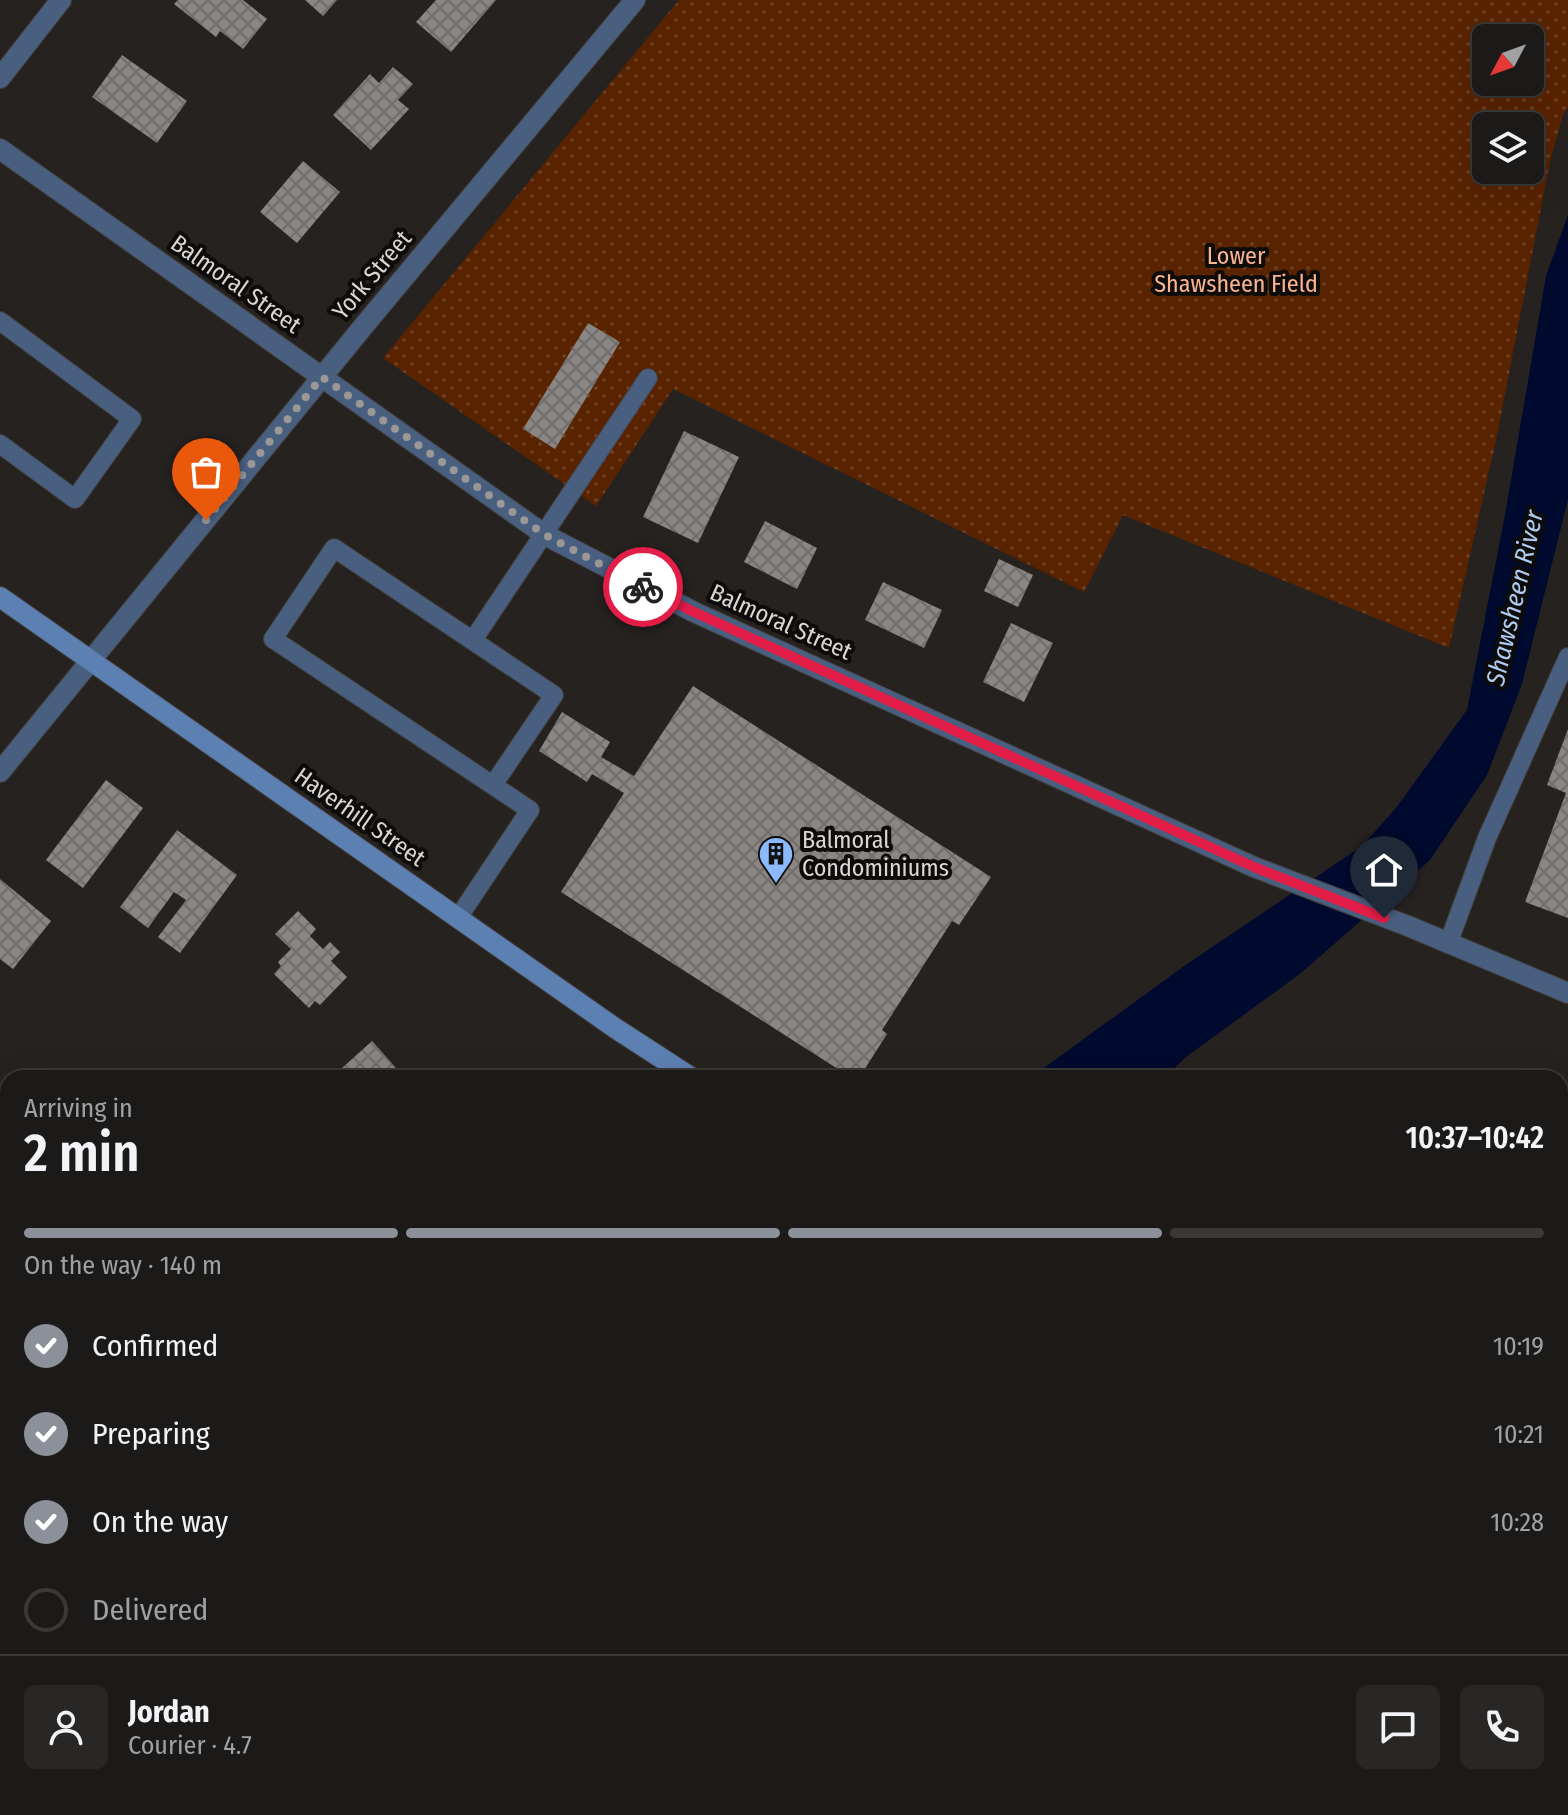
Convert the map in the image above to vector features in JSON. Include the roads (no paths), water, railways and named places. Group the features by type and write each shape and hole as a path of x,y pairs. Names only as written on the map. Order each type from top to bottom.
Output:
{"main road":[{"name":"Haverhill Street","path":"0,597 615,1028 680,1070"}],"street":[{"path":"0,78 61,0"},
{"name":"York Street","path":"0,772 635,0"},
{"name":"Balmoral Street","path":"0,149 545,535 694,612 1254,867 1408,926 1568,993"}],"lane":[{"path":"0,321 132,419 75,499 0,444"},
{"path":"473,640 648,378"},
{"path":"458,918 530,810 273,639 334,548 554,695 493,785"},
{"path":"1448,944 1487,838 1568,657"}],"water":[{"name":"Shawsheen River","path":"1568,215 1568,499 1522,684 1487,775 1430,860 1301,973 1172,1070 1041,1070 1187,964 1362,846 1396,808 1467,710 1505,515 1546,276"}],"place":[{"name":"Balmoral Condominiums","path":"776,885"}],"park label":[{"name":"Lower Shawsheen Field","path":"1236,270"}]}
